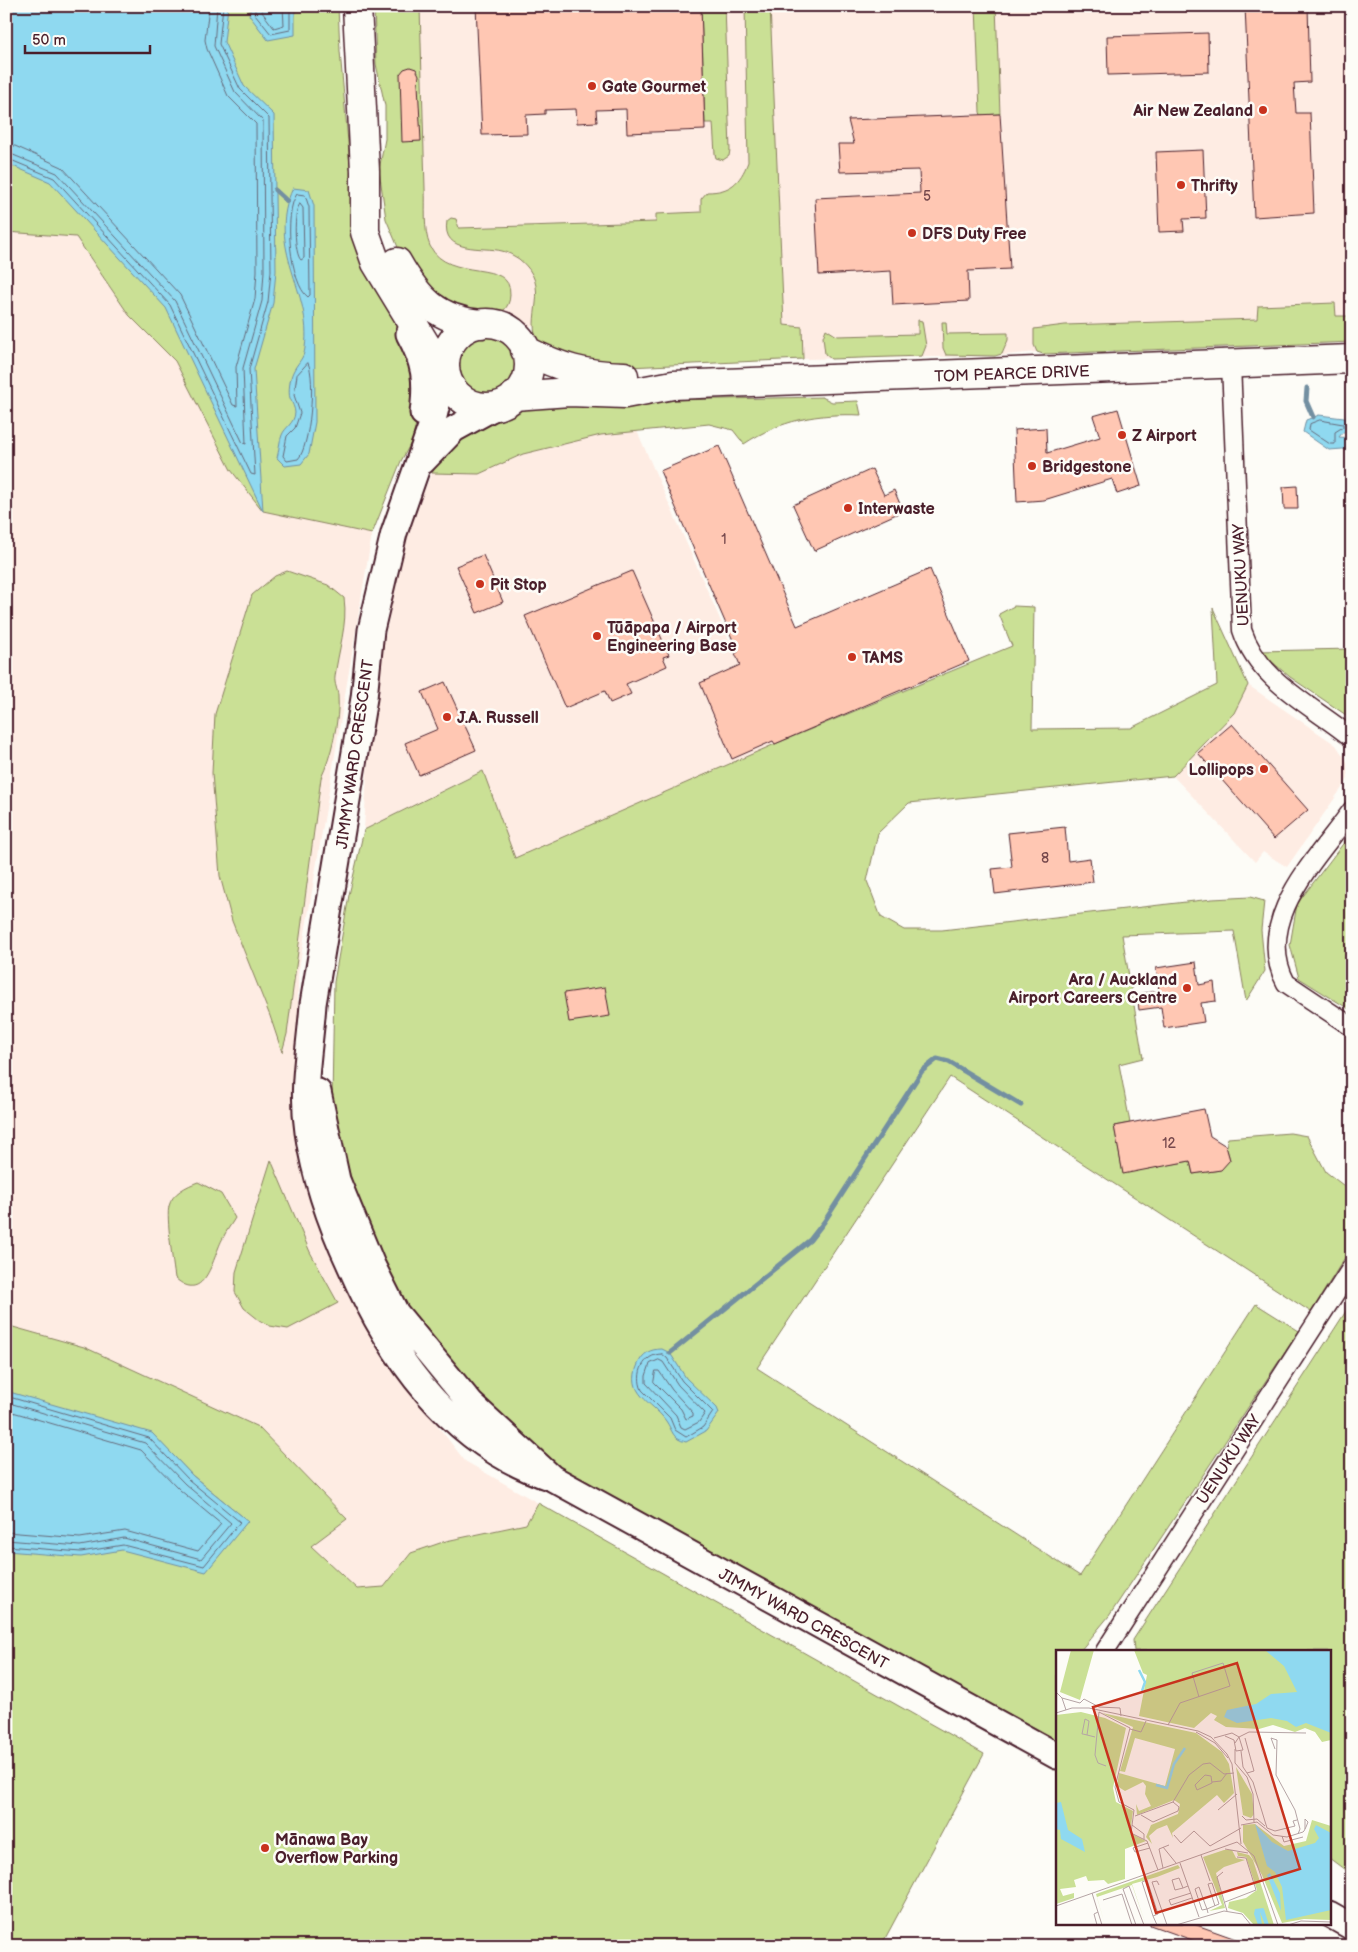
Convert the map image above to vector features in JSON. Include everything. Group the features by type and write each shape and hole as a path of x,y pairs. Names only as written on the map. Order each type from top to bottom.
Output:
{"main road":[{"path":"357,6 365,171 364,221 365,232 376,263 426,346 445,372 450,385 458,396 469,403 482,407 505,401 524,385 528,371 525,350 517,337 507,329 494,324 466,322 442,314 424,301 414,290 389,247 365,171"},
{"path":"445,372 447,352 457,335 468,328 481,324"},
{"name":"TOM PEARCE DRIVE","path":"525,350 552,363 582,373 625,376 673,385"},
{"name":"TOM PEARCE DRIVE","path":"505,401 569,392 625,394 673,385 1352,359"}],"street":[{"path":"376,263 393,302 419,352 425,372 417,468"},
{"name":"UENUKU WAY","path":"1232,364 1242,630 1248,647 1267,674 1352,738"},
{"name":"JIMMY WARD CRESCENT","path":"445,372 432,424 394,533 371,630 364,698 313,1004 310,1044 319,1098 337,1180 386,1295 410,1332 471,1404 552,1478 1056,1755"},
{"name":"JIMMY WARD CRESCENT","path":"417,468 454,430 505,401"},
{"path":"1352,810 1292,890 1280,922 1277,947 1281,974 1286,983 1352,1027"},
{"name":"UENUKU WAY","path":"1106,1650 1352,1268"},
{"path":"1330,1915 1352,1927"}],"shaded area":[{"path":"374,6 1352,6 1352,342 1043,354 1037,352 995,356 803,359 606,368 536,340 534,327 491,317 393,237 382,198 379,170 385,139 385,106 376,64"},
{"path":"6,232 76,237 129,315 175,361 198,404 263,511 372,534 298,975 298,1072 334,1254 380,1352 465,1461 538,1503 526,1524 411,1553 384,1587 357,1589 311,1546 347,1519 258,1427 84,1347 6,1325"},
{"path":"637,431 775,744 515,859 482,771 364,830 368,754 380,663 406,531 432,473 479,474 523,454 600,435"},
{"name":"Lollipops","path":"1248,685 1336,745 1348,763 1348,779 1287,867 1263,852 1255,862 1173,776 1234,713"}],"green space":[{"path":"6,6 338,6 340,51 354,211 407,332 419,411 412,441 401,461 372,534 263,511 231,470 175,361 129,315 76,237 6,232"},
{"path":"374,6 420,6 426,233 430,246 439,257 450,264 490,273 501,277 508,284 510,295 508,304 498,314 481,316 457,314 403,259 386,219 379,170 385,139 385,106 376,64"},
{"path":"701,6 725,6 730,150 729,156 723,160 716,158 713,123 705,123"},
{"path":"745,6 770,6 784,325 802,327 803,359 606,368 539,345 534,324 535,280 529,270 519,259 506,252 466,247 457,244 447,232 447,221 451,218 456,219 459,228 656,222 656,214 701,212 701,199 707,192 715,192 733,185 738,181 748,162"},
{"path":"976,6 996,6 1000,114 981,115 980,112"},
{"path":"1335,303 1336,316 1352,316 1352,342 1043,354 1037,352 1034,345 1034,329 1065,325 1257,319 1258,306"},
{"path":"918,320 922,321 926,346 922,356 831,359 825,354 823,337 826,329 837,336 918,334"},
{"path":"942,322 946,322 947,334 1008,333 1008,340 1002,354 995,356 946,355 943,348"},
{"path":"487,336 504,341 512,349 517,366 512,383 504,391 487,396 470,391 462,383 457,366 462,349 470,341"},
{"path":"822,397 832,402 858,401 861,415 830,415 800,420 771,429 744,444 733,430 709,424 601,435 523,454 479,474 432,473 444,452 487,419 525,403"},
{"path":"287,571 328,585 344,598 345,618 335,677 338,694 336,726 328,760 321,778 287,1034 282,1052 270,1016 232,921 220,876 212,773 215,714 252,595 275,576"},
{"path":"1014,606 1034,607 1032,729 1131,728 1217,685 1213,608 1248,685 1234,713 1173,776 909,803 878,833 867,881 881,917 904,930 942,930 1212,899 1250,897 1264,901 1261,930 1265,971 1246,1001 1234,931 1122,935 1143,1058 1119,1064 1130,1123 1114,1126 1123,1173 1190,1161 1193,1174 1220,1170 1230,1160 1226,1146 1228,1138 1290,1133 1307,1136 1326,1172 1352,1192 1352,1246 1311,1312 950,1077 757,1368 1080,1576 1256,1304 1299,1331 1109,1616 1081,1650 1056,1650 1056,1739 540,1458 457,1380 404,1305 362,1217 340,1139 332,1101 334,982 349,895 364,830 483,771 515,858 775,744 1012,646 999,614"},
{"path":"1352,649 1352,719 1290,677 1259,651"},
{"path":"1352,832 1352,1011 1299,978 1290,945 1297,904"},
{"path":"271,1160 310,1252 338,1303 288,1329 270,1326 259,1320 244,1308 235,1292 236,1272"},
{"path":"198,1182 221,1194 235,1218 224,1235 207,1275 194,1286 186,1285 175,1278 168,1212 173,1197 185,1188"},
{"path":"1352,1302 1352,1875 1330,1859 1330,1650 1134,1650 1133,1640"},
{"path":"6,1325 84,1347 258,1427 347,1519 311,1546 357,1589 384,1587 411,1553 446,1541 526,1524 538,1503 984,1754 881,1946 6,1946","holes":["156,1438 193,1476 243,1517 189,1483"]}],"water":[{"path":"6,6 228,6 224,42 244,86 274,115 276,271 273,303 254,369 263,511 166,308 50,182 6,163"},
{"path":"251,6 295,6 295,35 268,40 249,15"},
{"path":"293,188 309,190 314,206 315,422 309,454 301,464 285,466 277,458 282,435 291,423 295,413 289,395 290,385 293,372 304,352 306,327 284,230 286,210"},
{"path":"1319,415 1352,419 1352,433 1343,432 1339,437 1352,438 1352,452 1343,449 1329,450 1303,432 1306,420"},
{"path":"662,1349 670,1353 686,1378 717,1408 719,1413 706,1431 686,1442 675,1437 666,1421 637,1390 635,1383 635,1374 642,1357 650,1351"},
{"path":"6,1391 152,1433 193,1476 248,1521 206,1572 122,1550 81,1557 6,1551"}],"building":[{"name":"Gate Gourmet","path":"476,6 701,6 705,130 627,133 626,109 596,110 597,122 577,123 576,109 545,110 545,114 526,115 527,134 482,135"},
{"name":"Air New Zealand","path":"1245,6 1308,6 1310,82 1294,83 1296,113 1310,113 1314,213 1254,217"},
{"path":"1208,33 1209,72 1108,75 1107,36"},
{"path":"410,67 416,69 419,75 421,141 402,142 400,74 404,69"},
{"name":"DFS Duty Free","path":"1000,114 1010,269 968,271 969,301 893,305 891,271 819,275 815,198 920,193 919,170 840,172 838,144 854,144 848,120"},
{"name":"Thrifty","path":"1203,150 1206,218 1183,219 1184,231 1159,232 1156,152"},
{"path":"1118,409 1141,486 1117,494 1112,479 1044,500 1017,502 1014,430 1046,428 1047,453 1100,437 1093,416"},
{"path":"719,446 797,626 930,569 969,661 775,744 773,741 732,759 700,683 740,665 735,653 738,652 660,471"},
{"name":"Interwaste","path":"872,469 884,495 894,490 903,511 814,551 793,505"},
{"path":"1297,486 1298,509 1284,509 1283,487"},
{"name":"Pit Stop","path":"483,555 503,602 477,613 456,566"},
{"name":"Tūāpapa / Airport Engineering Base","path":"632,571 669,655 663,657 667,666 626,684 631,694 610,703 605,691 565,708 525,616"},
{"name":"J.A. Russell","path":"445,682 476,750 419,775 405,743 438,729 422,692"},
{"path":"1232,724 1308,810 1274,839 1198,753"},
{"path":"1065,827 1068,861 1090,858 1093,882 995,894 992,869 1012,867 1008,833"},
{"name":"Ara / Auckland Airport Careers Centre","path":"1196,962 1199,985 1214,982 1216,1001 1201,1003 1204,1022 1164,1028 1161,1007 1139,1010 1137,994 1159,991 1156,968"},
{"path":"605,987 610,1016 569,1022 564,993"},
{"path":"1204,1109 1210,1136 1226,1146 1230,1160 1221,1170 1193,1174 1190,1161 1123,1174 1114,1126"},
{"path":"1194,1924 1250,1944 1250,1946 1209,1946 1150,1925"}],"waterway":[{"path":"275,190 287,201"},
{"path":"1307,388 1306,401 1313,417"},
{"path":"670,1353 810,1240 824,1222 922,1071 937,1059 949,1062 1021,1105"}],"place":[{"name":"Gate Gourmet","path":"592,86"},
{"name":"Air New Zealand","path":"1263,110"},
{"name":"Thrifty","path":"1181,185"},
{"name":"DFS Duty Free","path":"912,233"},
{"name":"Z Airport","path":"1122,435"},
{"name":"Bridgestone","path":"1032,466"},
{"name":"Interwaste","path":"848,508"},
{"name":"Pit Stop","path":"480,584"},
{"name":"Tūāpapa / Airport Engineering Base","path":"597,636"},
{"name":"TAMS","path":"852,657"},
{"name":"J.A. Russell","path":"447,717"},
{"name":"Lollipops","path":"1264,769"},
{"name":"Ara / Auckland Airport Careers Centre","path":"1187,988"},
{"name":"Mānawa Bay Overflow Parking","path":"265,1848"}]}
